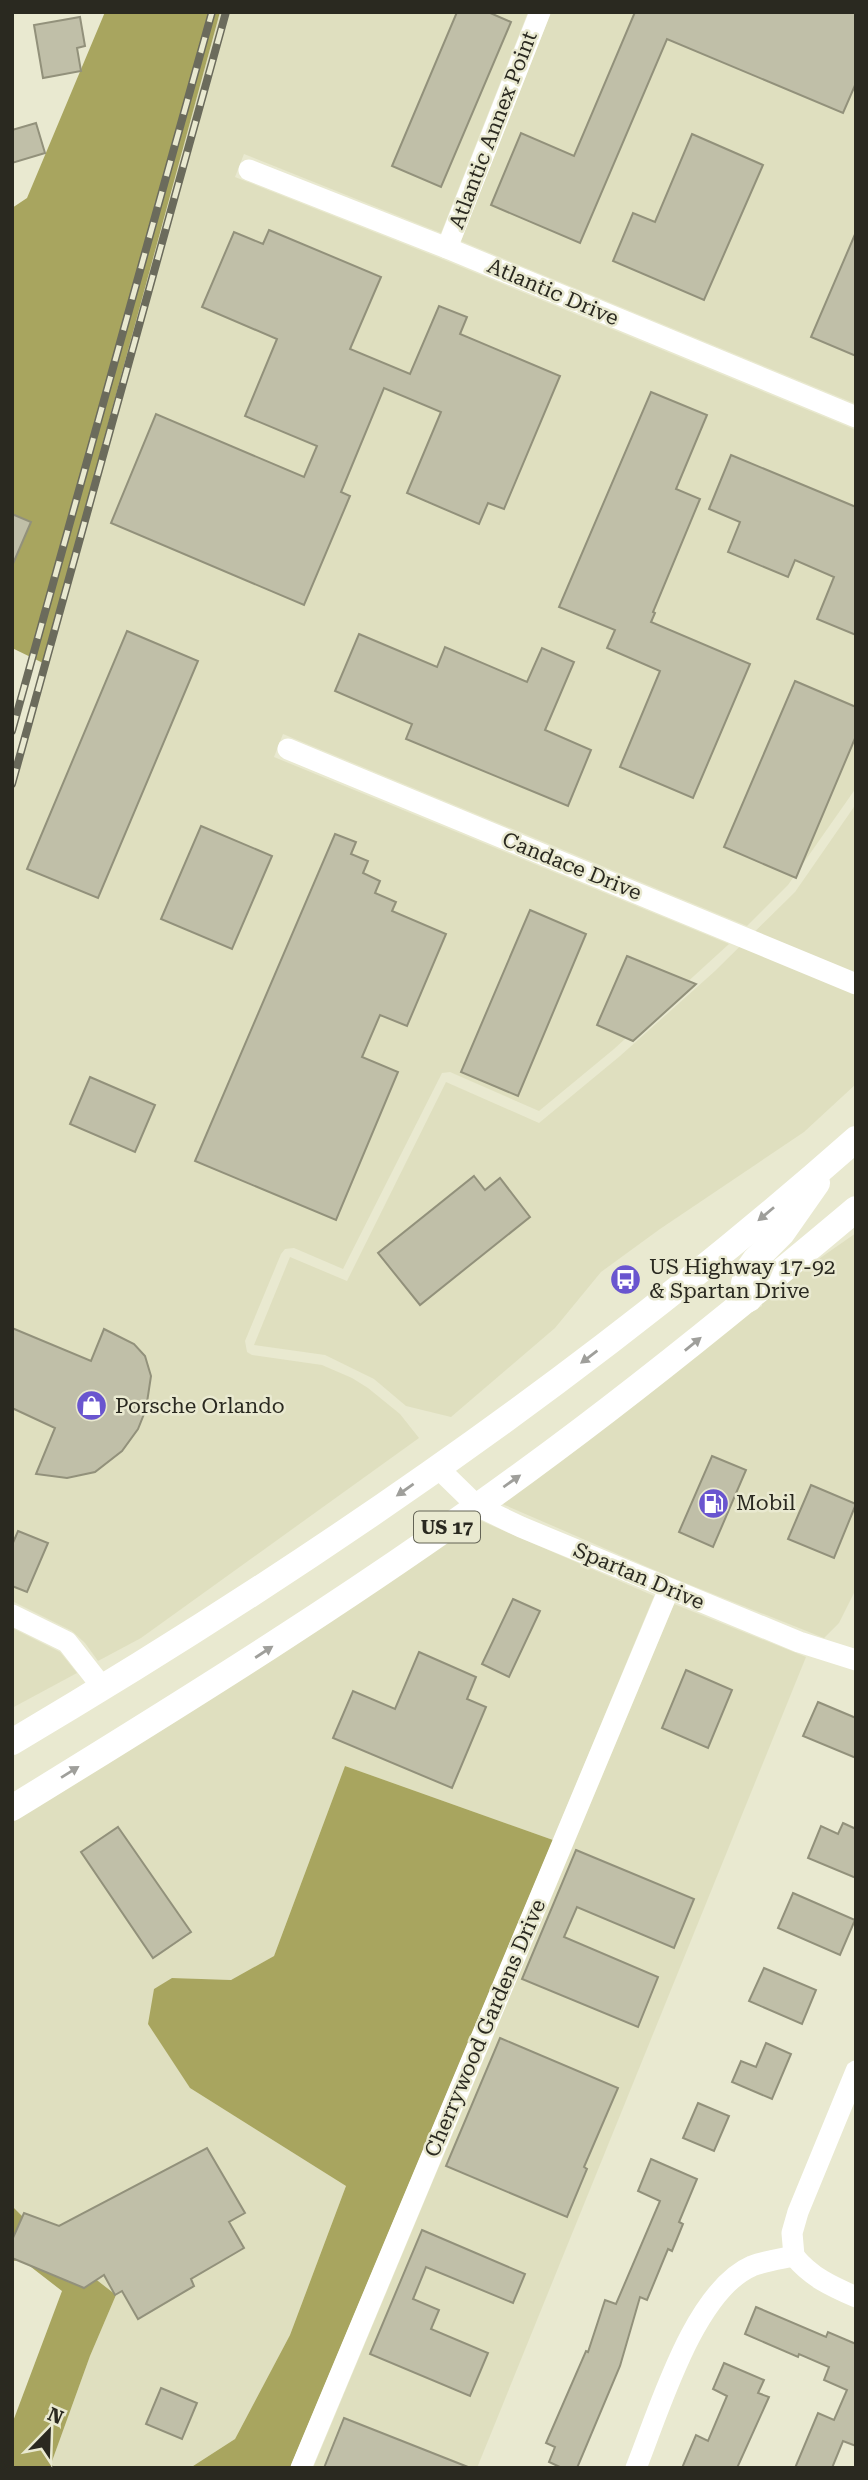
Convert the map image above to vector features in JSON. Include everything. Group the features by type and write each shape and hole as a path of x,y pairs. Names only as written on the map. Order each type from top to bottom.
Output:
{"main road":[{"name":"US 17","path":"12,1742 275,1579 437,1467 595,1352 703,1267 856,1139"},
{"path":"749,1299 744,1283 748,1270 782,1233 836,1156"},
{"name":"US 17","path":"12,1808 222,1679 477,1506 629,1395 856,1209"}],"street":[{"name":"Atlantic Annex Point","path":"447,248 540,12"},
{"name":"Atlantic Drive","path":"249,170 447,248 856,417"},
{"name":"Candace Drive","path":"288,749 856,984"},
{"name":"Spartan Drive","path":"437,1467 477,1506 668,1589 799,1642 856,1660"},
{"name":"Cherrywood Gardens Drive","path":"301,2468 668,1589"},
{"path":"12,1615 67,1642 103,1688"},
{"path":"856,2071 798,2212 792,2233 794,2256 806,2272 829,2286 856,2297"},
{"path":"636,2468 691,2332 711,2299 731,2279 752,2266 794,2256"}],"shaded area":[{"path":"105,12 220,12 43,663 12,648 12,208 27,198"},
{"path":"220,12 528,12 441,233 244,154 235,177 442,259 856,430 856,788 788,885 747,926 283,734 274,757 729,944 614,1049 539,1111 450,1072 442,1073 343,1269 294,1248 285,1249 245,1341 247,1352 252,1355 322,1365 352,1378 400,1414 419,1438 141,1638 98,1661 72,1631 12,1601 12,774"},
{"path":"551,12 856,12 856,404 461,241"},
{"path":"856,804 856,1084 804,1132 601,1272 555,1328 451,1417 406,1406 374,1379 325,1355 254,1345 290,1257 347,1281 446,1082 539,1123 620,1056 715,971 795,892"},
{"path":"856,1233 856,1589 839,1623 824,1638 673,1578 500,1503 762,1306 762,1303 793,1277"},
{"path":"479,1520 654,1596 553,1840 345,1766 274,1956 231,1980 172,1978 190,2088 346,2186 290,2335 235,2439 190,2468 55,2468 51,2464 90,2356 116,2295 48,2242 12,2206 12,1822"},
{"path":"674,1604 806,1657 477,2468 313,2468"},
{"path":"12,1628 60,1652 77,1673 12,1708"},
{"path":"345,1766 553,1840 290,2468 190,2468 235,2439 290,2335 346,2186 190,2088 148,2024 154,1989 172,1978 231,1980 274,1956"},
{"path":"12,2206 48,2242 116,2295 90,2356 51,2464 55,2468 12,2468 12,2424 62,2291 22,2260 12,2261"}],"building":[{"path":"457,12 488,12 511,22 441,187 392,166"},
{"path":"635,12 856,12 856,83 843,113 667,39 580,243 491,205 521,133 574,156"},
{"path":"80,17 85,46 77,48 81,71 43,78 34,25"},
{"path":"36,123 45,153 12,163 12,130"},
{"path":"692,134 763,165 704,300 613,261 633,213 655,222"},
{"path":"269,230 381,277 350,349 410,374 439,306 467,317 460,334 560,376 504,509 488,503 479,524 407,493 441,412 384,388 341,492 350,496 304,605 111,523 156,414 304,477 317,446 245,416 277,339 202,307 234,232 263,244"},
{"path":"856,232 856,356 811,337"},
{"path":"651,392 707,415 676,489 700,499 651,622 750,664 693,798 620,767 660,671 607,648 615,630 559,607"},
{"path":"731,455 856,507 856,635 817,619 834,577 795,560 788,577 728,552 740,522 709,509"},
{"path":"12,514 31,522 12,566"},
{"path":"127,631 198,661 98,898 27,869"},
{"path":"359,634 437,667 445,647 527,682 542,648 574,662 545,730 591,750 568,806 406,739 412,724 335,691"},
{"path":"795,681 856,707 856,736 796,878 724,847"},
{"path":"201,826 272,856 232,949 161,919"},
{"path":"335,834 356,842 351,854 368,861 363,873 380,881 375,893 396,902 392,911 446,934 407,1026 380,1015 362,1057 398,1072 336,1220 195,1161"},
{"path":"530,910 586,934 518,1096 461,1072"},
{"path":"627,956 696,984 633,1041 597,1025"},
{"path":"90,1077 155,1105 135,1152 70,1124"},
{"path":"474,1176 485,1190 500,1178 530,1217 420,1305 378,1253"},
{"path":"12,1328 91,1361 104,1329 134,1344 145,1356 151,1376 146,1409 138,1429 122,1451 95,1472 67,1478 36,1474 55,1428 12,1408"},
{"path":"712,1456 746,1470 713,1547 679,1532"},
{"path":"811,1485 856,1504 834,1558 788,1539"},
{"path":"18,1531 48,1543 27,1592 12,1586 12,1545"},
{"path":"513,1599 540,1611 509,1677 482,1664"},
{"path":"419,1652 476,1677 467,1699 486,1707 452,1788 333,1738 353,1691 395,1709"},
{"path":"686,1670 732,1690 708,1748 662,1728"},
{"path":"818,1702 856,1718 856,1758 803,1736"},
{"path":"843,1823 856,1829 856,1878 808,1858 821,1826 838,1834"},
{"path":"118,1827 191,1932 153,1958 81,1852"},
{"path":"576,1850 694,1899 674,1948 577,1907 564,1937 658,1977 638,2027 522,1979"},
{"path":"793,1893 855,1920 840,1955 778,1928"},
{"path":"764,1968 816,1990 802,2024 749,2001"},
{"path":"500,2038 618,2088 584,2167 587,2169 567,2217 446,2166"},
{"path":"766,2043 791,2054 772,2099 732,2082 741,2061 756,2067"},
{"path":"698,2103 729,2116 714,2151 683,2138"},
{"path":"207,2148 245,2213 229,2222 244,2248 191,2279 194,2286 138,2319 122,2291 115,2295 104,2275 84,2288 12,2258 12,2240 24,2213 59,2226"},
{"path":"651,2159 697,2179 679,2222 683,2224 672,2251 668,2249 647,2300 640,2297 620,2366 577,2468 562,2468 549,2462 555,2447 546,2443 586,2351 588,2352 605,2300 616,2304 660,2201 638,2191"},
{"path":"422,2230 525,2274 513,2303 426,2267 413,2299 439,2310 431,2329 488,2353 470,2396 370,2354"},
{"path":"756,2307 826,2337 828,2332 856,2344 856,2446 843,2441 832,2468 795,2468 818,2413 834,2420 847,2390 824,2380 829,2367 745,2334"},
{"path":"724,2363 764,2380 758,2393 769,2397 737,2468 682,2468 696,2435 708,2441 727,2396 713,2389"},
{"path":"161,2388 197,2403 182,2439 146,2424"},
{"path":"344,2418 468,2467 468,2468 324,2468"}],"railway":[{"path":"12,731 212,12"},
{"path":"12,784 226,12"}],"place":[{"name":"US Highway 17-92 & Spartan Drive","path":"626,1279"},
{"name":"Porsche Orlando","path":"92,1406"},
{"name":"Mobil","path":"713,1503"}]}
